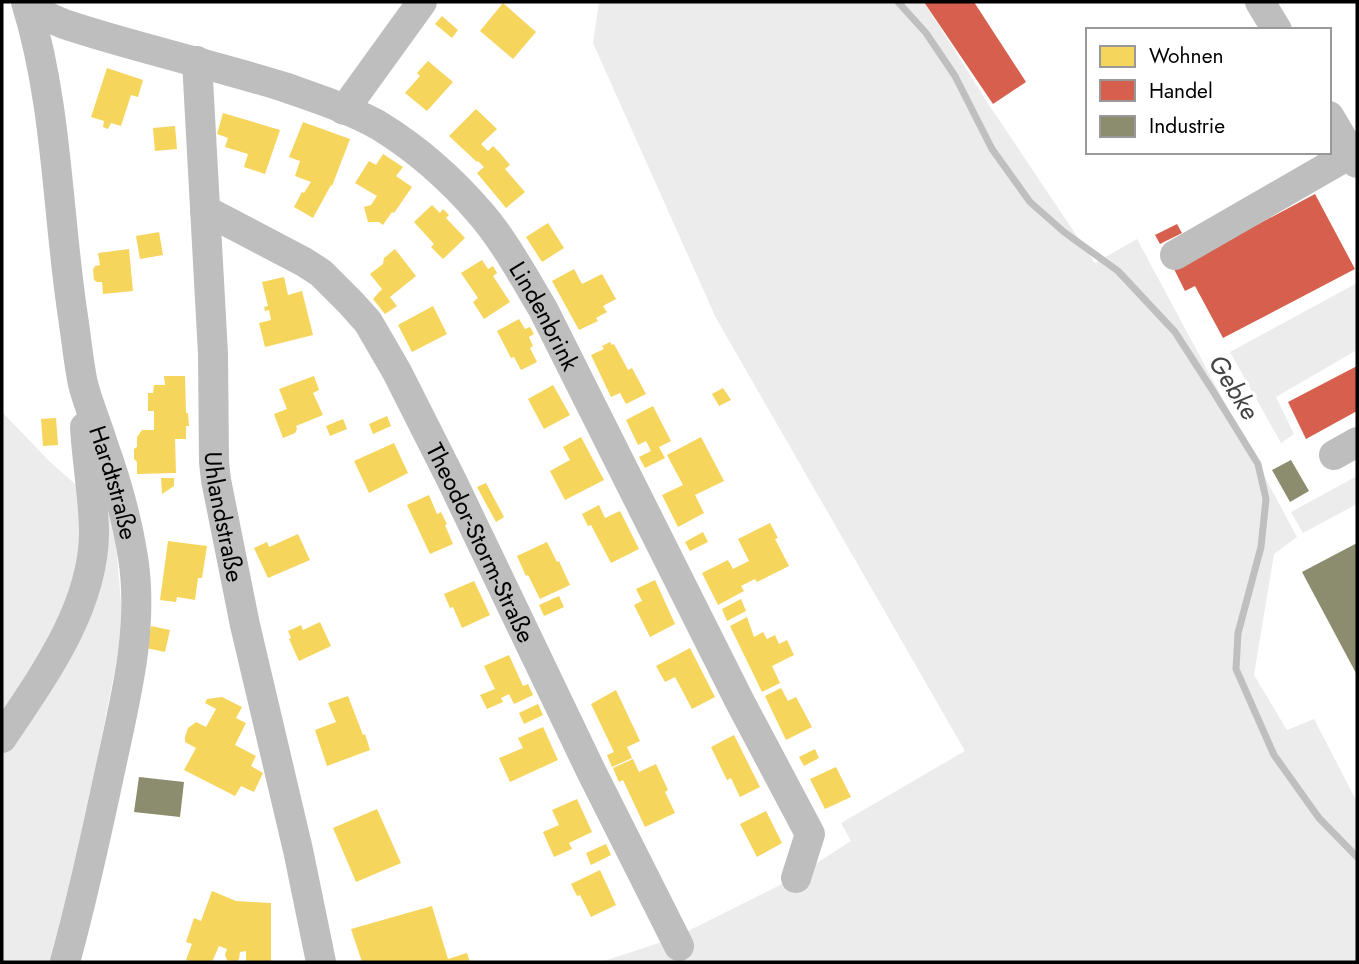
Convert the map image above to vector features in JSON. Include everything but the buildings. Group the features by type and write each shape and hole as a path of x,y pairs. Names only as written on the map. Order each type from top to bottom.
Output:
{"street":[{"path":"344,110 422,2"},
{"path":"1260,2 1276,28"},
{"name":"Lindenbrink","path":"26,3 48,17 82,30 295,91 376,124 427,161 483,216 538,300 732,688 810,834 796,878"},
{"name":"Hardtstraße","path":"26,3 45,78 52,123 67,276 83,385 127,528 134,558 138,603 126,697 83,898 65,962"},
{"name":"Uhlandstraße","path":"197,61 213,354 216,480 245,625 298,850 321,962"},
{"path":"1175,255 1355,158 1331,119"},
{"name":"Theodor-Storm-Straße","path":"205,210 304,261 321,273 368,322 397,372 453,483 678,946"},
{"path":"2,738 60,647 83,596 90,573 94,533 83,385"}],"shaded area":[{"path":"599,2 924,2 1095,263 1137,239 1297,537 1274,554 1254,675 1287,730 1314,719 1357,802 1357,962 601,962 674,938 792,879 851,841 841,823 965,751 716,318 593,43"},
{"path":"1357,283 1357,350 1276,397 1294,434 1281,443 1230,352"},
{"path":"2,412 50,462 114,518 123,628 71,894 54,962 2,962"},
{"path":"1357,476 1357,504 1303,533 1291,512"}],"waterway":[{"name":"Gebke","path":"898,2 926,33 955,76 992,149 1030,202 1064,232 1118,271 1175,332 1258,464 1266,499 1261,547 1238,633 1236,669 1274,755 1319,818 1357,857"}]}
